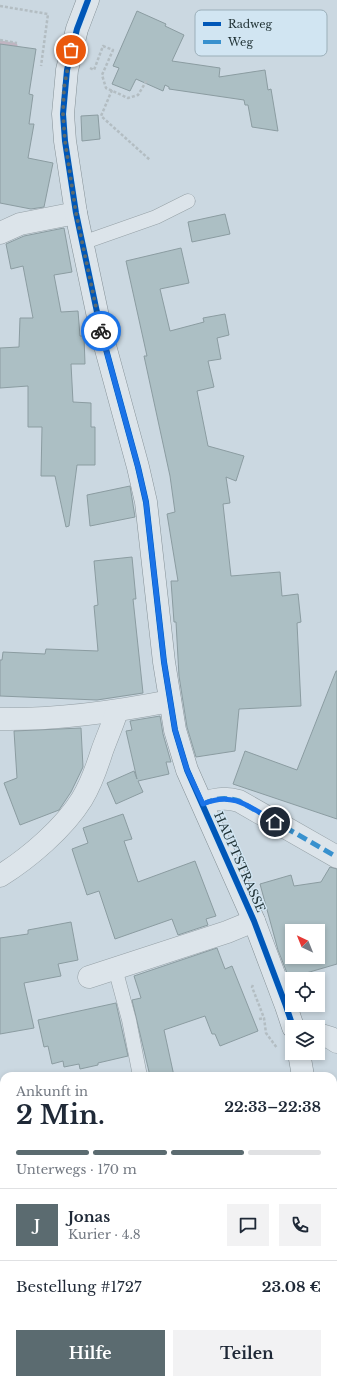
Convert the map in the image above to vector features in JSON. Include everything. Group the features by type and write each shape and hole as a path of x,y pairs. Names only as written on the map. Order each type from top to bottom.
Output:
{"main road":[{"name":"HAUPTSTRASSE","path":"88,0 79,21 67,70 63,114 65,141 76,213 101,331 146,502 164,662 175,730 187,770 254,921 291,1020"},
{"path":"0,233 26,222 76,213"},
{"path":"0,719 58,717 117,710 170,701"},
{"path":"0,876 40,846 77,806 86,792 97,768 117,710"},
{"path":"203,804 211,800 224,798 239,801 337,857"},
{"name":"HAUPTSTRASSE","path":"89,977 227,932 254,921"},
{"path":"325,1036 337,1042"},
{"path":"301,1060 303,1072"}],"lane":[{"path":"82,243 156,217 188,201"},
{"path":"115,968 130,1020 139,1072"}],"path":[{"path":"0,6 48,14 41,66"},
{"path":"0,40 17,43"},
{"path":"96,66 103,46 113,50 102,75 106,88 128,98 138,95 147,80"},
{"path":"112,90 101,116 150,160"},
{"path":"252,987 255,995"},
{"path":"259,1019 264,1018"}],"building":[{"path":"137,11 166,24 165,26 184,35 172,61 220,68 219,77 265,70 268,90 271,89 278,131 252,127 248,105 245,105 244,100 169,89 169,87 165,85 163,91 136,79 130,91 112,84 119,68 113,66"},
{"path":"0,44 36,49 29,94 33,95 29,124 34,124 28,158 53,163 44,207 31,209 0,203"},
{"path":"98,115 100,139 82,141 81,116"},
{"path":"225,214 230,234 192,242 188,222"},
{"path":"64,228 72,272 54,275 61,312 78,311 80,336 84,336 85,364 71,364 73,402 91,403 91,427 95,427 95,465 77,465 69,526 66,527 55,476 41,476 42,427 28,427 28,386 0,388 0,348 19,347 20,318 33,318 23,266 11,269 6,244 24,236"},
{"path":"181,248 189,283 160,289 170,331 204,322 203,318 225,314 229,335 217,338 221,359 208,361 214,387 197,391 208,446 244,456 236,481 226,477 230,503 223,504 231,576 280,572 282,596 298,594 301,622 297,623 301,706 239,709 235,751 196,757 187,727 179,676 176,622 174,622 171,581 178,581 167,514 175,512 170,476 144,356 147,356 126,261"},
{"path":"130,486 135,517 90,526 87,495"},
{"path":"132,557 136,599 133,599 143,693 97,700 0,696 0,660 2,660 3,652 45,654 46,649 98,651 94,606 98,605 94,561"},
{"path":"336,671 337,819 233,784 245,751 297,770"},
{"path":"160,716 163,734 171,762 166,762 169,774 138,781 143,792 116,804 107,783 134,771 137,779 126,731 132,730 130,721"},
{"path":"81,728 83,767 71,792 59,810 20,825 4,783 17,778 14,731"},
{"path":"123,814 132,839 124,841 138,882 195,861 216,916 206,919 208,925 178,935 172,919 115,939 99,891 87,895 72,849 88,843 83,828"},
{"path":"330,867 337,869 337,964 310,972 287,972 278,950 260,884 291,875 294,886 321,882"},
{"path":"71,922 78,960 58,964 61,976 24,983 34,1028 0,1034 0,938 28,934 28,930"},
{"path":"217,948 225,969 232,966 258,1031 220,1046 215,1034 212,1034 205,1016 164,1030 173,1072 149,1072 132,1000 141,998 134,976"},
{"path":"116,1003 128,1056 80,1069 79,1064 64,1067 63,1061 52,1064 48,1046 44,1047 38,1020"}],"waterway":[{"path":"0,44 14,46"}],"marked path":[{"path":"203,804 212,800 221,799 239,801 337,857"}],"cycle path":[{"path":"88,0 77,29 67,70 63,114 65,141 76,213 101,331 146,502 164,662 175,730 187,770 254,921 291,1020"}],"way so far":[{"path":"71,50 64,88 63,114 65,141 76,213 101,331"}],"route":[{"path":"101,331 146,502 164,662 175,730 187,770 203,804 211,800 224,798 239,801 275,822"}]}
